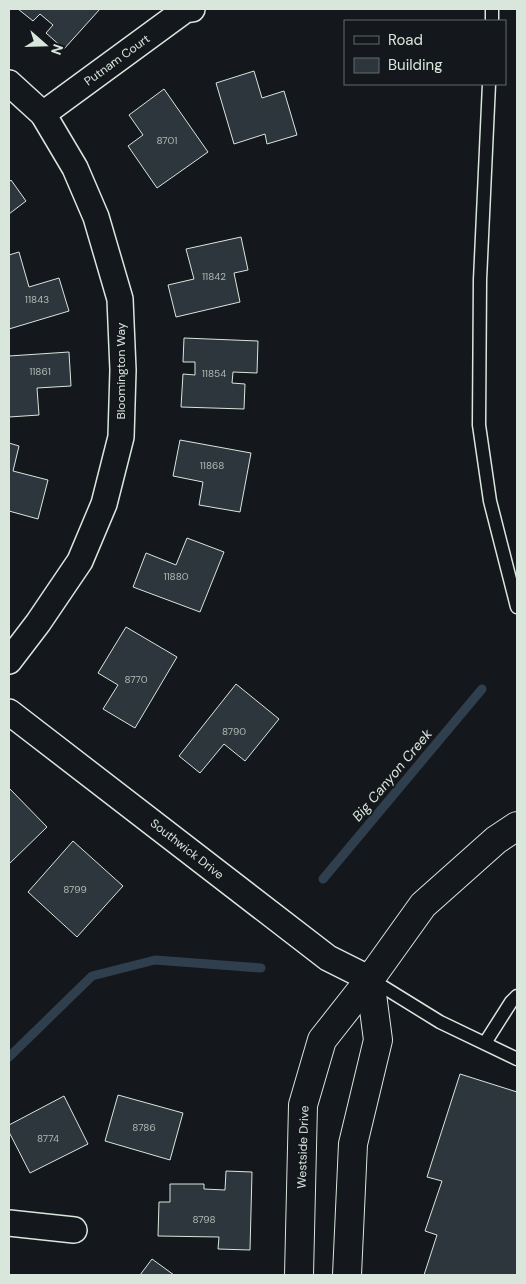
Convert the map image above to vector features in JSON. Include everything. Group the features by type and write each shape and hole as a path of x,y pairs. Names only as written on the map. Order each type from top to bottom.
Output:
{"street":[{"name":"Putnam Court","path":"43,114 184,10 192,9"},
{"name":"Bloomington Way","path":"9,83 43,114 75,168 96,217 120,300 124,370 120,437 104,504 80,561 38,623 9,660"},
{"name":"Southwick Drive","path":"9,712 328,958 370,979"},
{"name":"Westside Drive","path":"300,1275 303,1105 322,1040 370,979 423,906 496,840 517,826"},
{"path":"347,1275 353,1144 378,1040 370,979"},
{"path":"9,1223 74,1230"}],"lane":[{"path":"489,85 480,280 479,425 490,500 517,608"},
{"path":"370,979 440,1022 517,1059"},
{"path":"485,1043 511,1002 517,996"}],"building":[{"path":"18,9 100,9 64,49 46,33 53,25 40,14 33,21"},
{"path":"254,71 262,98 284,91 297,135 267,144 265,134 234,144 216,83"},
{"path":"164,89 208,152 157,188 128,146 143,135 129,115"},
{"path":"11,180 26,201 9,214 9,182"},
{"path":"241,237 248,270 234,273 240,302 176,317 168,285 194,279 186,249"},
{"path":"19,252 29,287 59,278 69,311 9,329 9,255"},
{"path":"184,338 258,341 257,373 233,372 232,383 245,384 244,409 181,407 183,374 195,375 195,362 183,362"},
{"path":"69,352 71,386 37,388 39,415 9,417 9,356"},
{"path":"180,440 251,453 240,512 199,505 203,482 173,476"},
{"path":"9,443 19,446 13,471 48,480 38,519 9,511"},
{"path":"187,538 224,552 200,612 133,587 146,553 176,565"},
{"path":"126,627 177,657 135,728 103,709 118,685 98,673"},
{"path":"236,684 279,719 245,761 224,744 200,773 179,756"},
{"path":"9,788 47,827 9,864"},
{"path":"73,841 123,886 77,937 28,892"},
{"path":"460,1074 517,1092 517,1275 424,1275 437,1235 425,1231 442,1181 427,1177"},
{"path":"118,1095 183,1113 170,1160 105,1141"},
{"path":"64,1096 88,1144 30,1173 9,1132 9,1125"},
{"path":"226,1171 252,1172 250,1250 218,1249 219,1237 158,1236 159,1202 170,1202 170,1184 204,1184 204,1189 225,1190"},
{"path":"152,1259 174,1275 140,1275"}],"waterway":[{"name":"Big Canyon Creek","path":"323,879 482,689"},
{"name":"Big Canyon Creek","path":"9,1057 92,976 155,960 261,968"}]}
